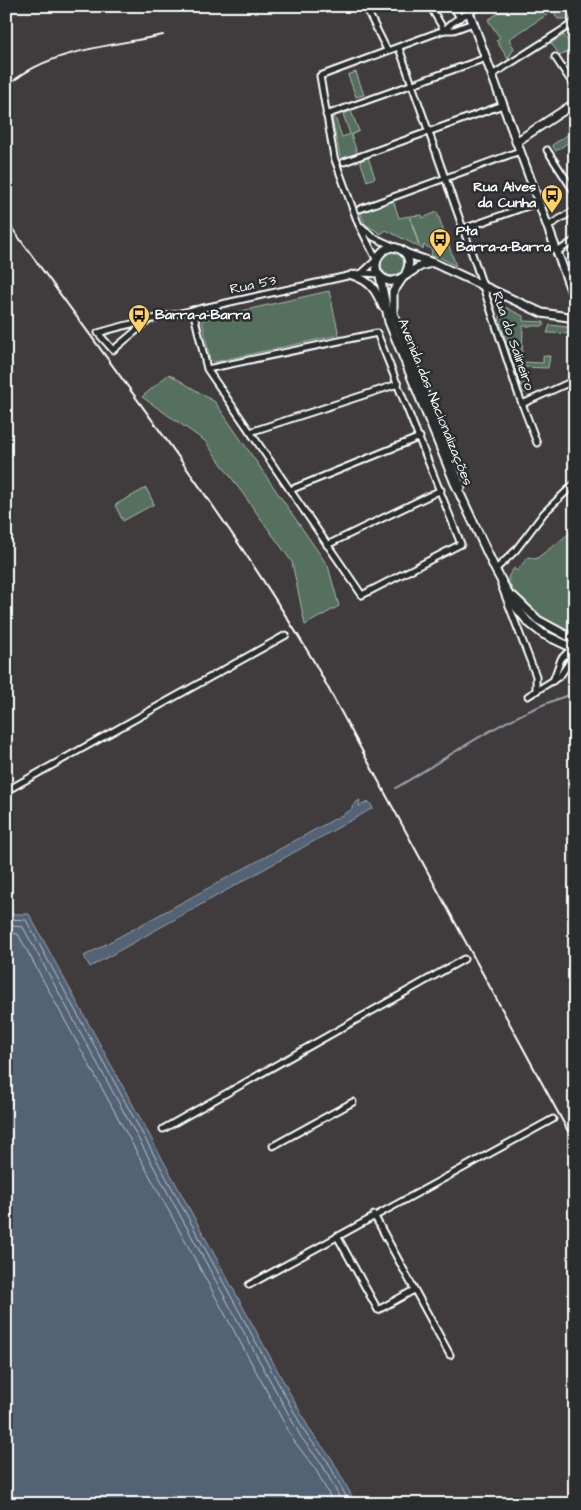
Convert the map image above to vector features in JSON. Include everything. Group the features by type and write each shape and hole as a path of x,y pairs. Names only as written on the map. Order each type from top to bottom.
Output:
{"street":[{"path":"364,6 387,50"},
{"path":"430,6 444,30"},
{"path":"453,6 460,18"},
{"path":"436,264 419,265 394,281 380,275 376,260 358,223 334,157 320,76 444,30 479,6"},
{"path":"469,12 575,301"},
{"path":"492,75 575,22"},
{"path":"444,30 454,30 473,23"},
{"name":"Rua do Salineiro","path":"399,48 464,229 522,404 537,443"},
{"path":"554,57 575,87"},
{"path":"326,116 486,58"},
{"path":"516,142 575,104"},
{"path":"344,162 503,105"},
{"path":"547,150 575,193"},
{"path":"360,209 520,151"},
{"path":"464,229 539,202"},
{"path":"548,226 575,210"},
{"path":"358,223 373,237 405,253 436,264 542,313 575,318"},
{"path":"557,252 575,240"},
{"path":"363,273 386,248 396,248"},
{"path":"405,253 409,263 405,275"},
{"name":"Rua 53","path":"149,320 113,350 98,334 149,320 352,275 363,273 380,275"},
{"path":"352,275 364,279 373,286 386,316"},
{"name":"Avenida das Nacionalizações","path":"380,275 386,316 454,481 495,569 515,606 534,628 574,649"},
{"name":"Avenida das Nacionalizações","path":"405,275 393,292 393,313 479,535"},
{"path":"193,310 207,369 362,595 461,544 377,333 207,369"},
{"name":"Rua do Salineiro","path":"522,404 575,380"},
{"path":"250,432 398,384"},
{"path":"290,490 420,437"},
{"path":"536,691 536,676 495,569 515,551 544,513 575,483"},
{"path":"327,545 441,490"},
{"name":"Avenida das Nacionalizações","path":"508,592 538,620 575,640"},
{"path":"6,791 286,636"},
{"path":"551,683 561,659 574,649"},
{"path":"528,696 560,676 574,649"},
{"path":"163,1129 464,959"},
{"path":"273,1146 353,1102"},
{"path":"249,1285 374,1215 553,1119"},
{"path":"374,1215 450,1355"},
{"path":"337,1236 378,1310 414,1290"}],"green space":[{"path":"508,6 562,6 571,19 558,19 553,11 509,39 514,48 508,59 496,40 500,38 488,20"},
{"path":"564,35 573,48 560,56 551,43"},
{"path":"356,72 364,95 356,97 348,75"},
{"path":"351,111 359,131 351,135 358,155 341,161 332,119 335,117 342,137 350,134 343,114"},
{"path":"575,130 575,138 556,151 552,145"},
{"path":"368,157 375,178 367,181 360,160"},
{"path":"393,200 399,218 409,216 419,245 410,216 422,215 423,218 437,212 456,266 439,257 431,256 432,250 424,245 423,249 386,230 381,234 365,224 360,212"},
{"path":"393,252 398,253 404,259 404,269 398,275 393,276 388,275 382,269 381,264 382,259 388,253"},
{"path":"329,291 339,335 214,362 210,360 202,320"},
{"path":"503,306 523,316 523,321 544,322 544,326 523,326 522,362 543,363 543,356 550,356 548,368 520,367 526,392 523,393 499,319"},
{"path":"550,325 575,328 575,334 547,333"},
{"path":"169,374 215,402 328,566 339,606 305,625 292,562 205,441 142,397"},
{"path":"146,488 154,504 123,521 115,505"},
{"path":"575,529 575,635 535,613 518,597 508,577 514,568 517,571 528,557 536,559"}],"water":[{"path":"360,800 359,806 369,802 373,808 90,967 84,956 351,810 354,804"},
{"path":"6,914 29,914 311,1432 332,1459 356,1504 6,1504"}],"waterway":[{"path":"396,788 482,735 551,701 575,693"}],"railway":[{"path":"6,88 21,75 58,57 79,51 163,35"},
{"path":"6,220 203,492 278,603 313,660 575,1144"}],"place":[{"name":"Rua Alves da Cunha","path":"552,214"},
{"name":"Pta Barra-a-Barra","path":"440,258"},
{"name":"Barra-a-Barra","path":"139,334"}]}
